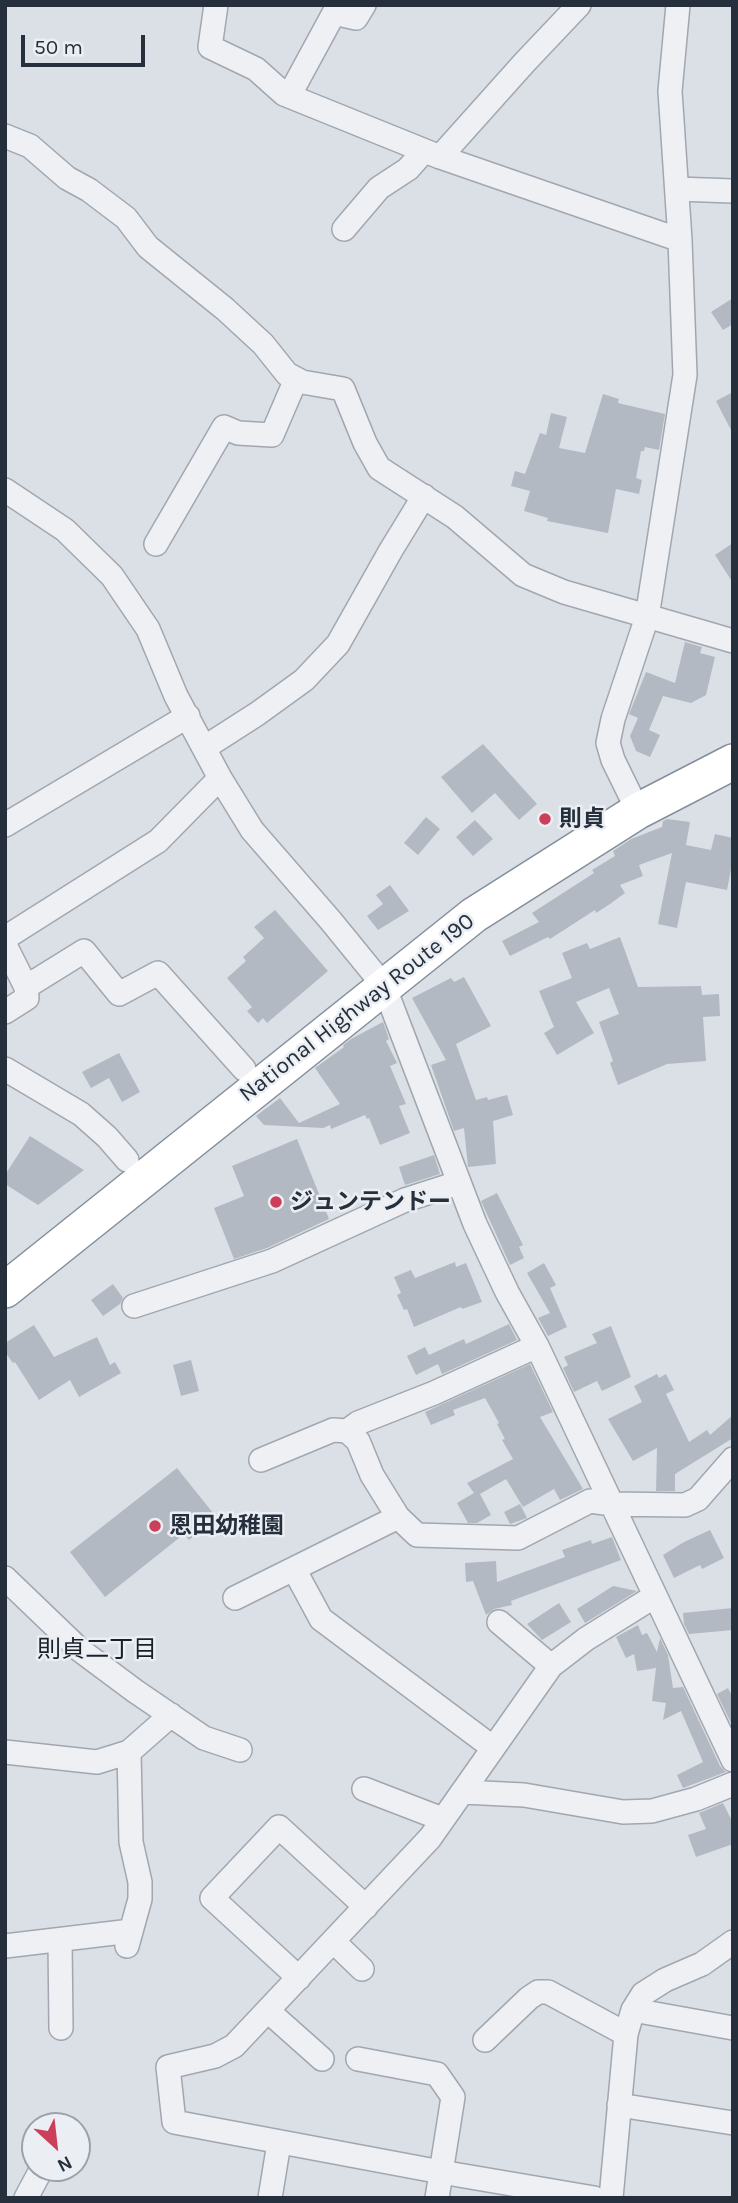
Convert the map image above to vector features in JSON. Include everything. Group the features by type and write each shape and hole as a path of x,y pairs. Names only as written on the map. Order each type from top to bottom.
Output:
{"highway":[{"name":"National Highway Route 190","path":"5,1261 127,1160 244,1069 474,915 633,801 733,738"},
{"name":"National Highway Route 190","path":"633,801 733,762"},
{"name":"National Highway Route 190","path":"5,1290 377,978"}],"street":[{"path":"216,5 210,47 256,69 284,94 432,154 680,240"},
{"path":"289,96 334,13 356,18 365,5"},
{"path":"344,229 379,188 432,154 579,5"},
{"path":"633,801 612,760 608,743 613,719 647,617 685,375 680,240 670,91 678,5"},
{"path":"5,136 30,146 67,178 89,190 126,218 148,247 225,309 263,344 287,374 302,383 343,389 365,443 379,468 455,517 523,575 564,592 733,641"},
{"path":"677,189 733,191"},
{"path":"156,544 223,427 239,433 272,435 296,379"},
{"path":"5,490 65,530 112,576 148,629 176,696 220,778 252,830 331,920 377,978 475,1224 501,1281 537,1346 733,1760"},
{"path":"204,748 304,680 338,644 424,496"},
{"path":"5,825 188,716"},
{"path":"5,938 158,841 220,778"},
{"path":"5,945 26,987 27,998 5,1012"},
{"path":"26,987 84,951 119,995 158,973 244,1069"},
{"path":"5,1069 81,1114 107,1137 127,1160"},
{"path":"134,1306 272,1261 405,1200 458,1183"},
{"path":"347,1431 358,1423 434,1393 537,1346"},
{"path":"261,1460 334,1430 347,1431 358,1441 372,1475 398,1517 417,1535 518,1538 590,1501 685,1505 698,1499 733,1458"},
{"path":"235,1598 398,1517"},
{"path":"294,1569 321,1619 492,1747"},
{"path":"5,1578 80,1650 204,1738 240,1750"},
{"path":"594,2198 174,2122 167,2067 215,2056 234,2046 430,1838 551,1666 586,1639 655,1596"},
{"path":"499,1622 551,1666"},
{"path":"5,1752 97,1762 129,1752 171,1715"},
{"path":"5,1946 60,1940 129,1939 140,1890 131,1842 129,1752"},
{"path":"463,1792 524,1795 623,1811 652,1811 696,1800 733,1784"},
{"path":"364,1789 442,1819"},
{"path":"299,1978 212,1898 279,1826 366,1907"},
{"path":"60,1940 61,2028"},
{"path":"333,1941 362,1969"},
{"path":"611,2198 626,2034 633,2010 643,1994 665,1980 702,1964 733,1942"},
{"path":"485,2040 538,1992 548,1992 626,2034"},
{"path":"633,2010 733,2028"},
{"path":"268,2011 322,2059"},
{"path":"358,2059 437,2074 453,2097 437,2198"},
{"path":"619,2105 733,2123"},
{"path":"270,2198 279,2143"},
{"path":"26,2198 35,2182"}],"building":[{"path":"733,298 733,324 723,330 711,312"},
{"path":"733,392 733,434 716,401"},
{"path":"603,394 619,399 618,403 665,414 659,450 645,447 644,451 641,451 636,478 642,480 639,494 616,489 608,533 547,521 548,518 524,511 530,491 511,486 515,471 525,474 540,433 546,435 551,413 567,417 559,448 585,453"},
{"path":"733,543 733,583 715,555"},
{"path":"685,642 702,647 700,653 715,657 706,695 691,703 663,696 649,730 660,735 650,757 636,751 630,736 638,718 629,714 646,672 675,683"},
{"path":"483,744 537,804 519,820 495,793 472,813 441,777"},
{"path":"426,817 440,829 418,855 404,843"},
{"path":"667,819 690,822 686,845 711,850 715,834 733,838 733,859 727,890 686,882 677,928 658,924 672,853 639,865 643,876 620,885 625,893 596,913 595,910 550,939 548,937 510,956 502,941 539,922 532,913 594,873 592,870 615,856 613,851 631,839 662,827 663,821"},
{"path":"475,820 493,839 473,856 456,837"},
{"path":"390,885 409,911 378,930 367,916 383,904 376,895"},
{"path":"275,910 328,971 267,1023 263,1018 258,1023 247,1011 252,1007 227,978 246,961 243,957 264,938 254,927"},
{"path":"620,937 638,987 701,986 702,995 719,994 720,1016 703,1017 706,1061 667,1064 618,1085 610,1063 613,1061 599,1022 619,1014 609,988 576,1002 594,1033 557,1055 544,1033 554,1027 539,991 572,978 562,953 587,943 590,949"},
{"path":"464,977 491,1026 456,1044 476,1100 507,1095 513,1115 493,1121 496,1164 468,1167 464,1128 454,1131 431,1065 446,1060 412,998 451,978 454,982"},
{"path":"383,1022 389,1039 386,1041 397,1063 390,1066 406,1104 399,1106 410,1133 380,1145 369,1118 365,1115 331,1129 330,1125 323,1128 264,1125 256,1116 280,1098 299,1123 340,1104 315,1068 351,1039"},
{"path":"119,1053 140,1092 122,1102 109,1078 91,1088 82,1072"},
{"path":"30,1136 84,1170 38,1205 5,1184 5,1175"},
{"name":"ジュンテンドー","path":"297,1139 329,1219 267,1248 234,1259 214,1208 244,1196 232,1166"},
{"path":"434,1155 440,1174 405,1185 399,1167"},
{"path":"497,1193 523,1245 519,1247 524,1258 510,1265 481,1201"},
{"path":"455,1262 456,1267 466,1263 482,1302 462,1309 461,1307 414,1327 407,1309 404,1310 397,1295 401,1293 394,1277 411,1270 415,1278"},
{"path":"544,1263 556,1285 550,1288 567,1327 548,1336 538,1318 550,1313 527,1273"},
{"path":"113,1284 123,1298 120,1304 103,1316 91,1300"},
{"path":"509,1324 517,1340 442,1374 438,1364 416,1375 407,1356 425,1347 429,1355 464,1339 466,1344"},
{"path":"34,1325 54,1357 97,1337 110,1365 115,1362 121,1373 79,1397 70,1380 39,1400 15,1362 13,1363 5,1352 5,1343"},
{"path":"611,1326 631,1377 602,1391 597,1381 574,1392 563,1368 568,1365 564,1357 597,1343 592,1334"},
{"path":"191,1360 199,1391 181,1396 173,1365"},
{"path":"530,1364 553,1412 540,1417 583,1489 560,1500 554,1489 523,1507 506,1479 480,1494 491,1515 477,1523 468,1523 457,1503 474,1493 467,1483 513,1459 502,1440 505,1439 497,1424 499,1423 485,1398 453,1410 455,1415 431,1425 425,1412"},
{"path":"657,1374 659,1378 666,1374 674,1390 666,1394 689,1442 707,1430 710,1435 733,1415 733,1438 675,1474 675,1491 656,1491 657,1448 633,1461 608,1419 642,1402 634,1386"},
{"name":"恩田幼稚園","path":"177,1468 217,1518 189,1540 184,1534 105,1597 70,1552"},
{"path":"520,1504 527,1518 510,1524 504,1512"},
{"path":"710,1530 724,1558 702,1569 700,1565 674,1578 663,1555"},
{"path":"612,1537 621,1560 511,1601 512,1605 494,1609 486,1615 473,1581 466,1582 465,1563 496,1561 497,1582 565,1557 562,1550 591,1540 592,1544"},
{"path":"613,1586 637,1591 585,1623 577,1609"},
{"path":"559,1603 571,1622 542,1640 527,1624"},
{"path":"733,1608 733,1630 689,1634 684,1624 683,1613"},
{"path":"638,1625 642,1635 647,1633 657,1652 660,1638 668,1655 673,1688 683,1687 720,1766 726,1772 683,1788 677,1775 703,1762 681,1711 663,1720 666,1703 652,1701 656,1668 637,1671 634,1654 626,1658 616,1637"},
{"path":"728,1688 733,1698 733,1727 717,1694"},
{"path":"723,1803 733,1823 733,1844 696,1857 688,1835 706,1829 699,1813"}],"place":[{"name":"則貞","path":"545,819"},
{"name":"ジュンテンドー","path":"276,1202"},
{"name":"恩田幼稚園","path":"155,1526"}],"district":[{"name":"則貞二丁目","path":"97,1650"}]}
